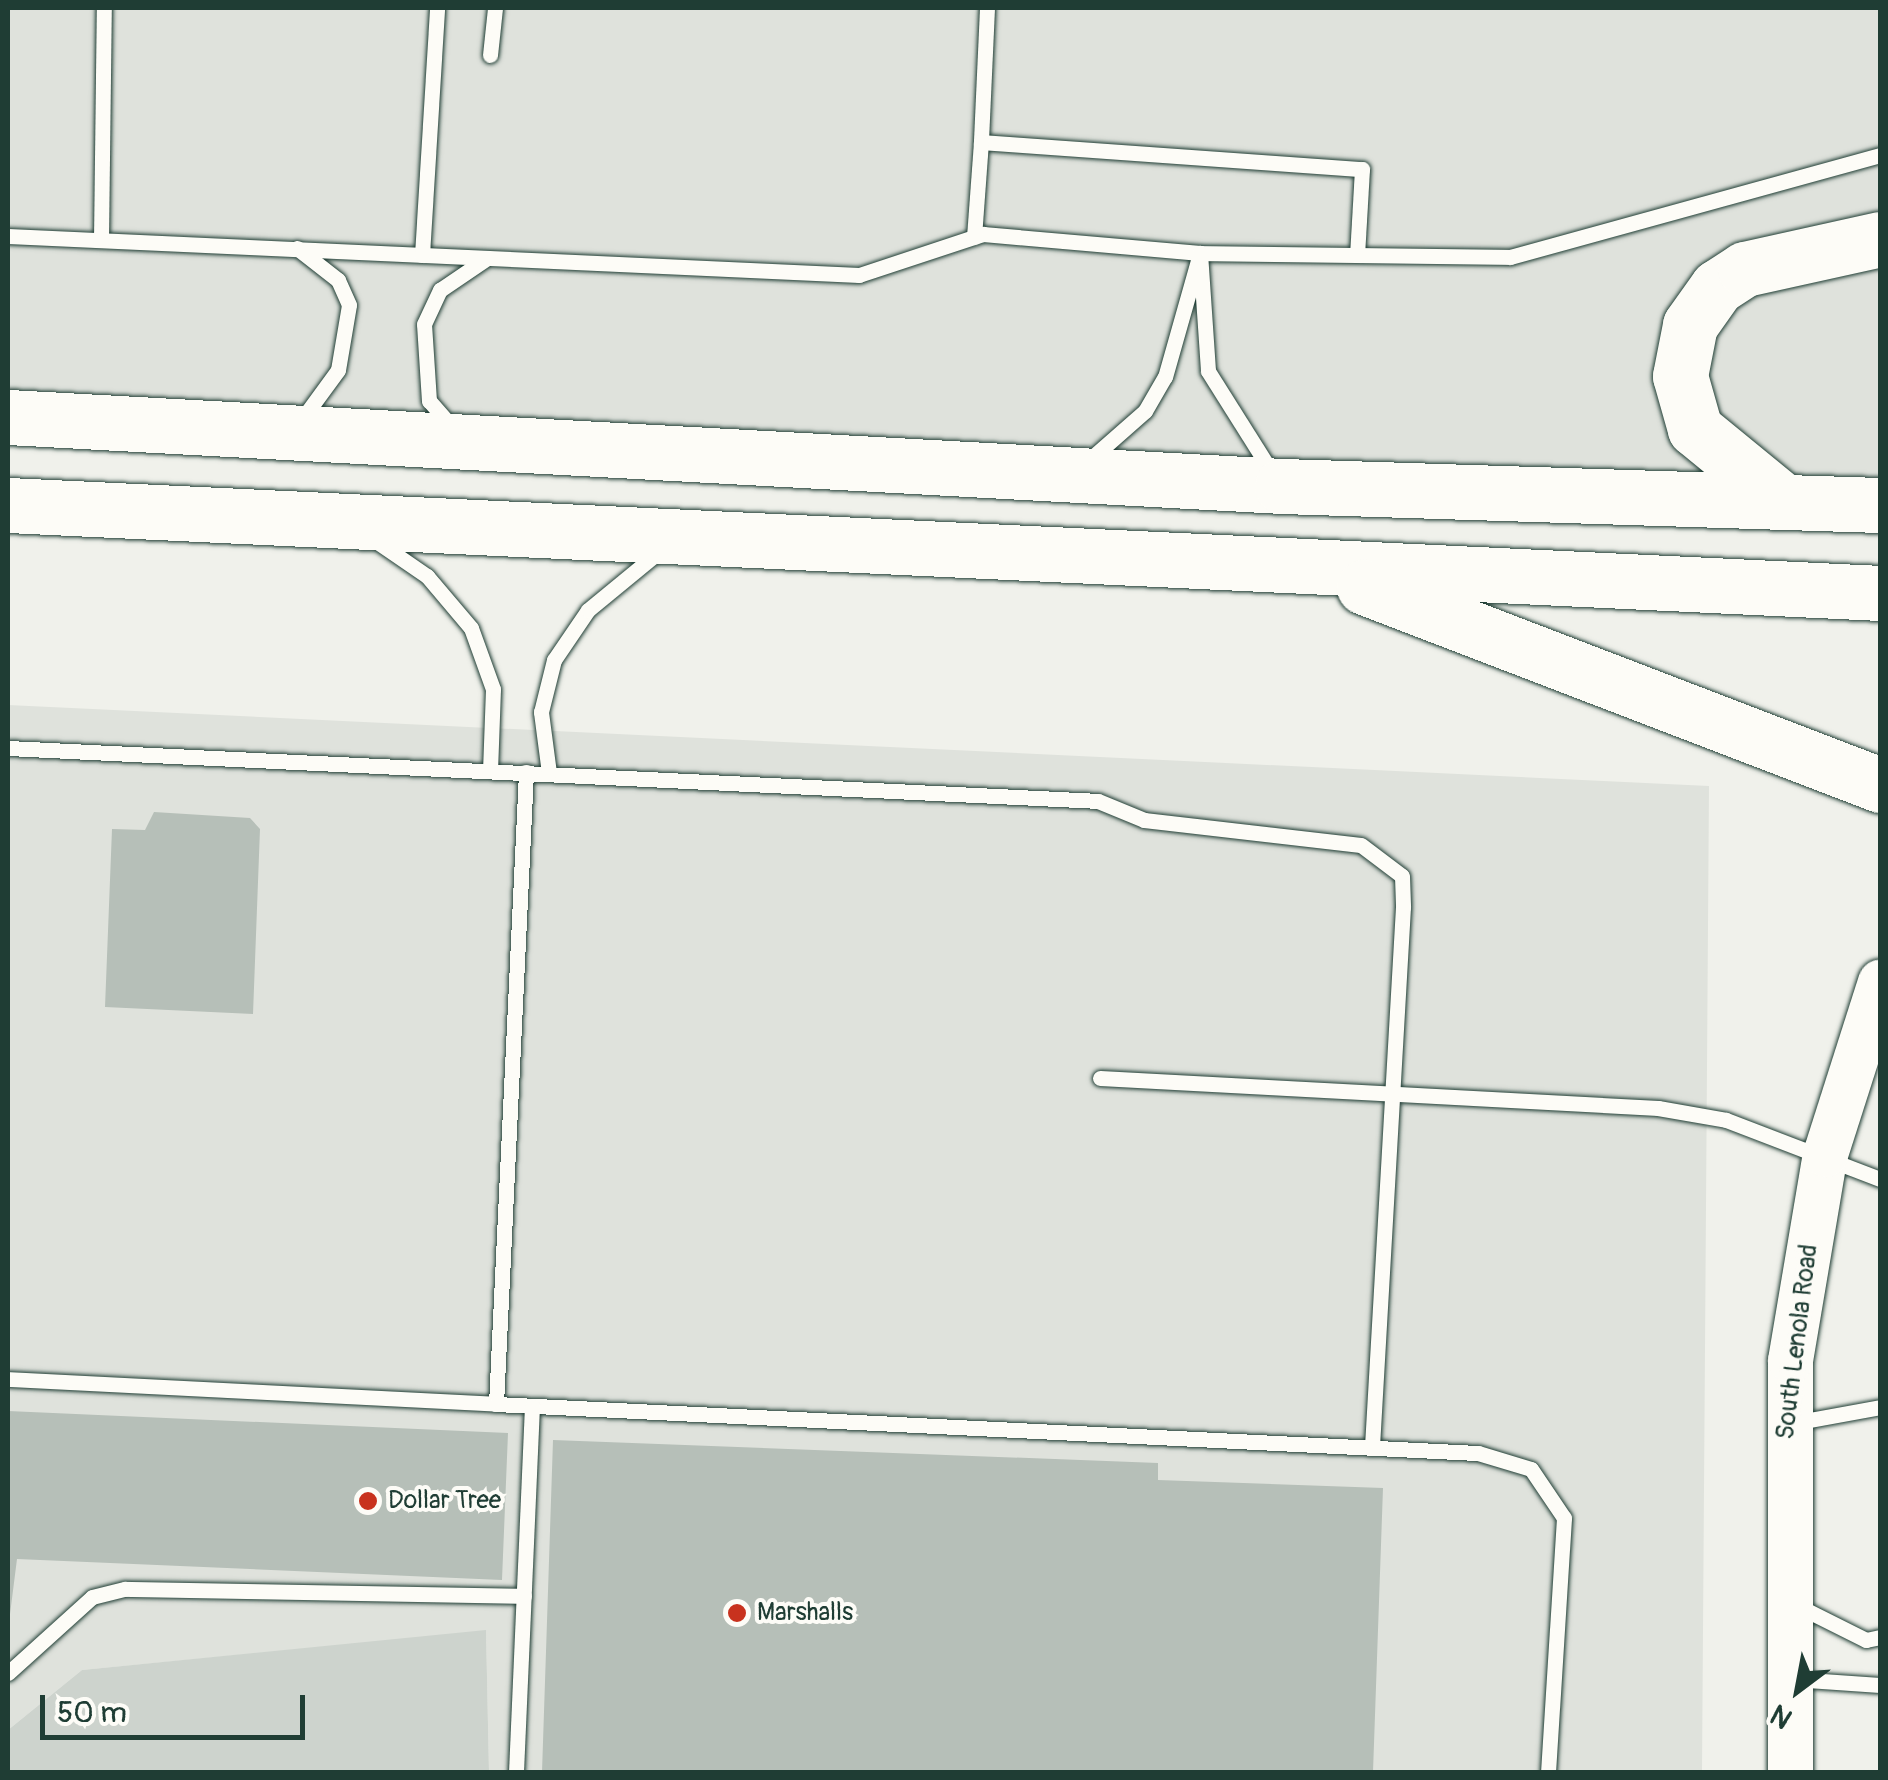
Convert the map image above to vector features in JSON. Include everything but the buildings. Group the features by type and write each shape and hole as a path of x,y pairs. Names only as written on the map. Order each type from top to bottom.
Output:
{"highway":[{"path":"1786,502 1695,429 1680,376 1690,325 1745,268 1880,239"},
{"path":"8,417 462,438 1282,486 1880,505"},
{"path":"8,506 1880,593"},
{"path":"1314,569 1880,785"}],"street":[{"name":"South Lenola Road","path":"1790,1772 1784,1425 1825,1154 1880,982"}],"lane":[{"path":"100,240 104,8"},
{"path":"422,255 437,8"},
{"path":"490,55 495,8"},
{"path":"974,236 987,8"},
{"path":"981,142 1362,168 1357,255"},
{"path":"8,236 859,275 974,236 1088,236 1200,253 1510,257 1880,155"},
{"path":"294,431 338,370 349,305 338,280 297,248"},
{"path":"1075,474 1146,411 1165,376 1200,253"},
{"path":"1200,253 1208,370 1282,486"},
{"path":"462,438 429,401 424,324 440,290 487,258"},
{"path":"347,522 427,576 471,628 493,689 490,770"},
{"path":"549,773 541,712 554,660 608,590 678,538"},
{"path":"8,748 1098,801 1144,820 1360,845 1402,876 1372,1447"},
{"path":"496,1404 526,772"},
{"path":"1100,1078 1658,1108 1825,1154 1880,1180"},
{"path":"8,1379 1478,1453 1531,1469 1551,1488 1564,1518 1548,1772"},
{"path":"516,1772 532,1406"},
{"path":"1784,1425 1880,1407"},
{"path":"8,1674 92,1597 125,1590 524,1596"},
{"path":"1789,1601 1866,1640 1880,1638"},
{"path":"1790,1678 1880,1685"}],"shaded area":[{"path":"8,8 1880,8 1880,505 8,417"},
{"path":"8,705 1709,786 1702,1772 489,1772 486,1631 82,1670 8,1730"},
{"path":"486,1630 489,1772 8,1772 8,1730 82,1670"}],"place":[{"name":"Dollar Tree","path":"368,1501"},
{"name":"Marshalls","path":"737,1613"}]}
